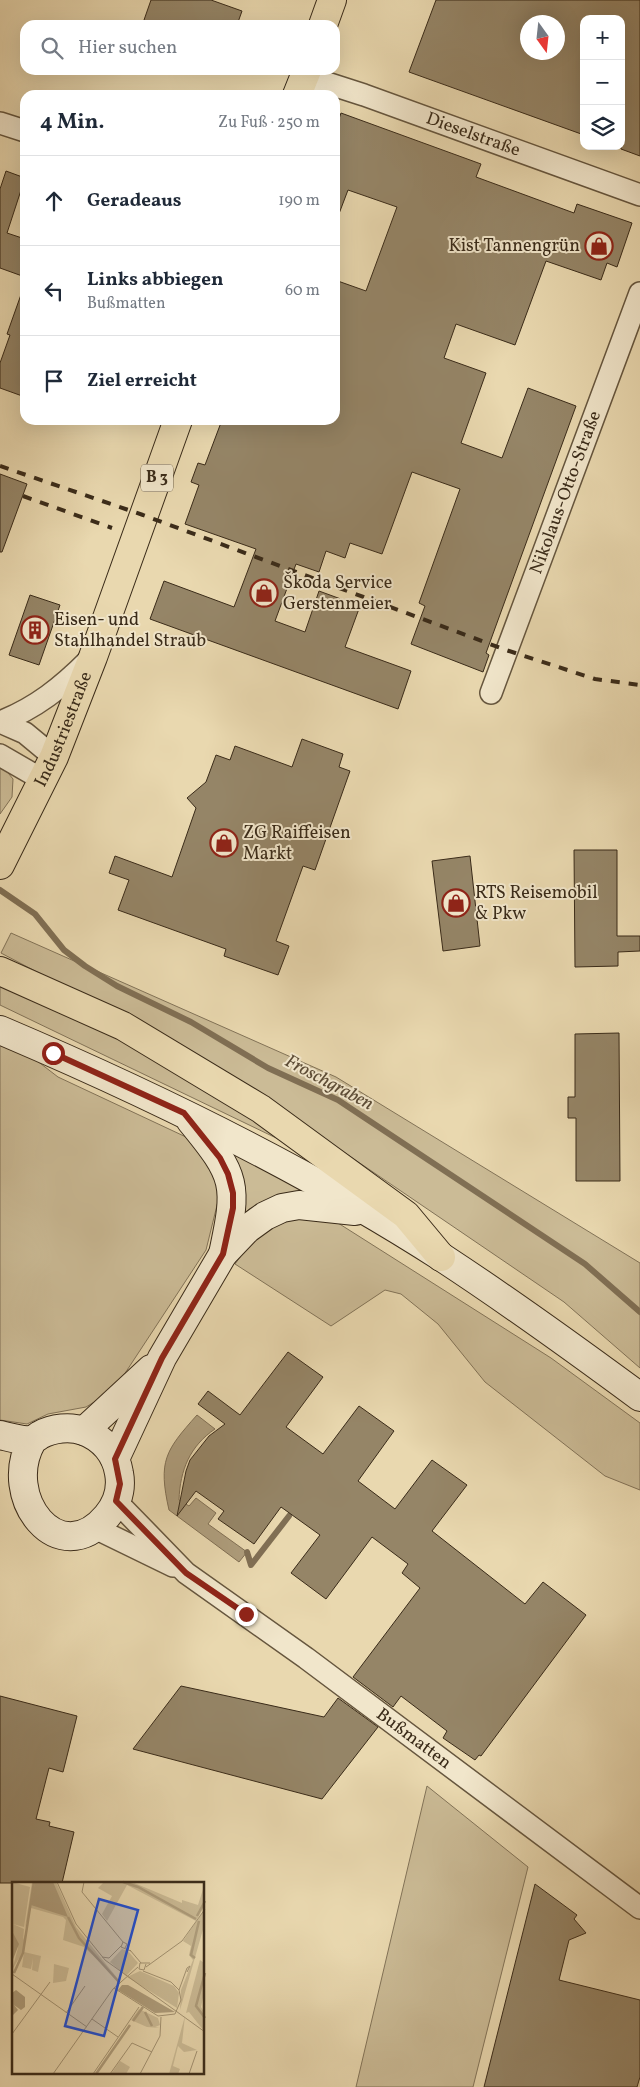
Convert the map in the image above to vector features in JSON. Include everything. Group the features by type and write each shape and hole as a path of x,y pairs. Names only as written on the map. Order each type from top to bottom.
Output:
{"main road":[{"path":"325,20 332,0"},
{"name":"Industriestraße","path":"0,865 48,768 93,657 176,425"},
{"path":"0,971 123,1026 261,1108 406,1215 442,1258"},
{"path":"0,1030 120,1082 184,1113 300,1174 442,1258 551,1331 640,1397"},
{"path":"184,1113 220,1158 228,1174 233,1193 233,1208 223,1254"},
{"path":"115,1459 162,1358 223,1254 255,1221 282,1208 298,1205 366,1213"},
{"path":"84,1431 162,1358"},
{"path":"62,1428 84,1431 99,1439 115,1459 120,1484 116,1501 111,1511 95,1528 74,1536 63,1536 42,1530 34,1526 21,1511 6,1474 32,1441 41,1434 62,1428"},
{"path":"0,1435 32,1441"}],"street":[{"name":"Dieselstraße","path":"303,80 364,95 640,196"},
{"path":"0,123 20,129"},
{"name":"Nikolaus-Otto-Straße","path":"491,693 640,293"},
{"path":"0,722 23,713 42,701 68,682 93,657"},
{"path":"0,722 25,733 48,768"},
{"path":"0,755 48,768"},
{"name":"Bußmatten","path":"116,1501 186,1573"},
{"name":"Bußmatten","path":"95,1528 186,1573 306,1658 640,1908"}],"shaded area":[{"path":"0,763 13,779 12,797 0,814"},
{"path":"11,933 336,1077 640,1263 640,1368 564,1302 226,1072 1,953"},
{"path":"0,976 173,1064 326,1162 0,1005"},
{"path":"0,1041 19,1047 58,1077 186,1137 211,1162 220,1193 206,1250 114,1390 86,1407 48,1414 27,1424 0,1420"},
{"path":"226,1149 317,1195 281,1195 249,1209 234,1228"},
{"path":"306,1216 338,1223 551,1358 640,1423 640,1490 605,1476 485,1382 438,1324 401,1294 385,1290 331,1326 235,1264 250,1244 265,1232 282,1223"},
{"path":"197,1415 215,1429 199,1443 188,1460 184,1469 179,1500 189,1506 196,1498 216,1513 208,1524 247,1552 239,1562 169,1510 164,1480 167,1458 171,1448"},
{"path":"427,1786 528,1867 473,2087 356,2087"}],"building":[{"path":"151,0 211,0 242,11 239,20 144,20"},
{"path":"436,0 640,0 640,156 624,150 625,15 580,15 580,134 409,72"},
{"path":"341,113 481,164 476,177 574,213 577,204 632,223 617,267 607,263 601,280 546,261 515,345 456,324 444,358 486,373 461,443 502,458 528,388 576,406 486,653 489,655 483,672 411,644 425,606 419,603 460,489 412,472 382,554 350,543 345,558 326,551 319,572 296,564 275,621 305,632 319,591 360,606 345,647 411,671 398,709 150,619 164,581 234,607 256,549 185,524 199,485 191,482 198,463 205,465 220,425 340,425 340,282 366,291 397,207 348,190 340,211"},
{"path":"6,171 20,176 20,193 7,233 20,237 20,275 0,268 0,189"},
{"path":"20,297 20,395 0,388 0,363 10,335 7,334"},
{"path":"0,474 27,484 2,552 0,552"},
{"name":"Eisen- und Stahlhandel Straub","path":"30,595 60,605 39,665 9,655"},
{"path":"302,739 343,754 339,767 350,771 315,870 303,866 276,941 289,946 278,975 224,956 226,949 118,910 129,880 109,873 115,856 172,877 196,808 187,798 206,782 216,755 230,760 235,746 292,767"},
{"path":"574,850 617,850 617,936 640,936 640,951 618,952 618,966 575,967"},
{"name":"RTS Reisemobil & Pkw","path":"470,856 480,946 443,951 432,861"},
{"path":"619,1033 620,1181 576,1181 576,1118 568,1118 568,1097 575,1097 575,1034"},
{"path":"288,1352 323,1377 286,1427 323,1454 359,1406 394,1431 358,1481 395,1509 432,1460 467,1485 432,1531 525,1604 543,1582 586,1615 481,1756 479,1755 475,1760 443,1738 447,1731 401,1696 393,1707 353,1677 420,1588 402,1573 408,1564 372,1537 326,1599 291,1573 320,1535 281,1507 254,1544 218,1519 224,1511 196,1491 177,1516 190,1460 209,1436 225,1424 198,1404 208,1391 240,1415"},
{"path":"181,1686 324,1717 338,1698 378,1727 322,1799 133,1749"},
{"path":"0,1696 77,1716 63,1772 49,1768 36,1819 50,1822 49,1826 74,1832 62,1882 0,1883"},
{"path":"535,1884 577,1915 574,1919 586,1933 569,1940 559,1980 640,2000 640,2077 637,2087 484,2087"}],"waterway":[{"name":"Froschgraben","path":"0,890 35,914 64,950 85,966 117,986 191,1022 268,1068 338,1100 585,1264 640,1312"},
{"path":"247,1552 251,1565 289,1516"}],"railway":[{"path":"0,466 143,515 506,650 595,679 640,685"},
{"path":"23,496 112,528"}],"place":[{"name":"Kist Tannengrün","path":"599,246"},
{"name":"Škoda Service Gerstenmeier","path":"264,593"},
{"name":"Eisen- und Stahlhandel Straub","path":"35,630"},
{"name":"ZG Raiffeisen Markt","path":"224,843"},
{"name":"RTS Reisemobil & Pkw","path":"456,903"}],"route":[{"path":"53,1053 120,1082 184,1113 210,1144 228,1174 233,1193 233,1208 223,1254 162,1358 115,1459 120,1475 119,1493 116,1501 186,1573 246,1614"}]}
